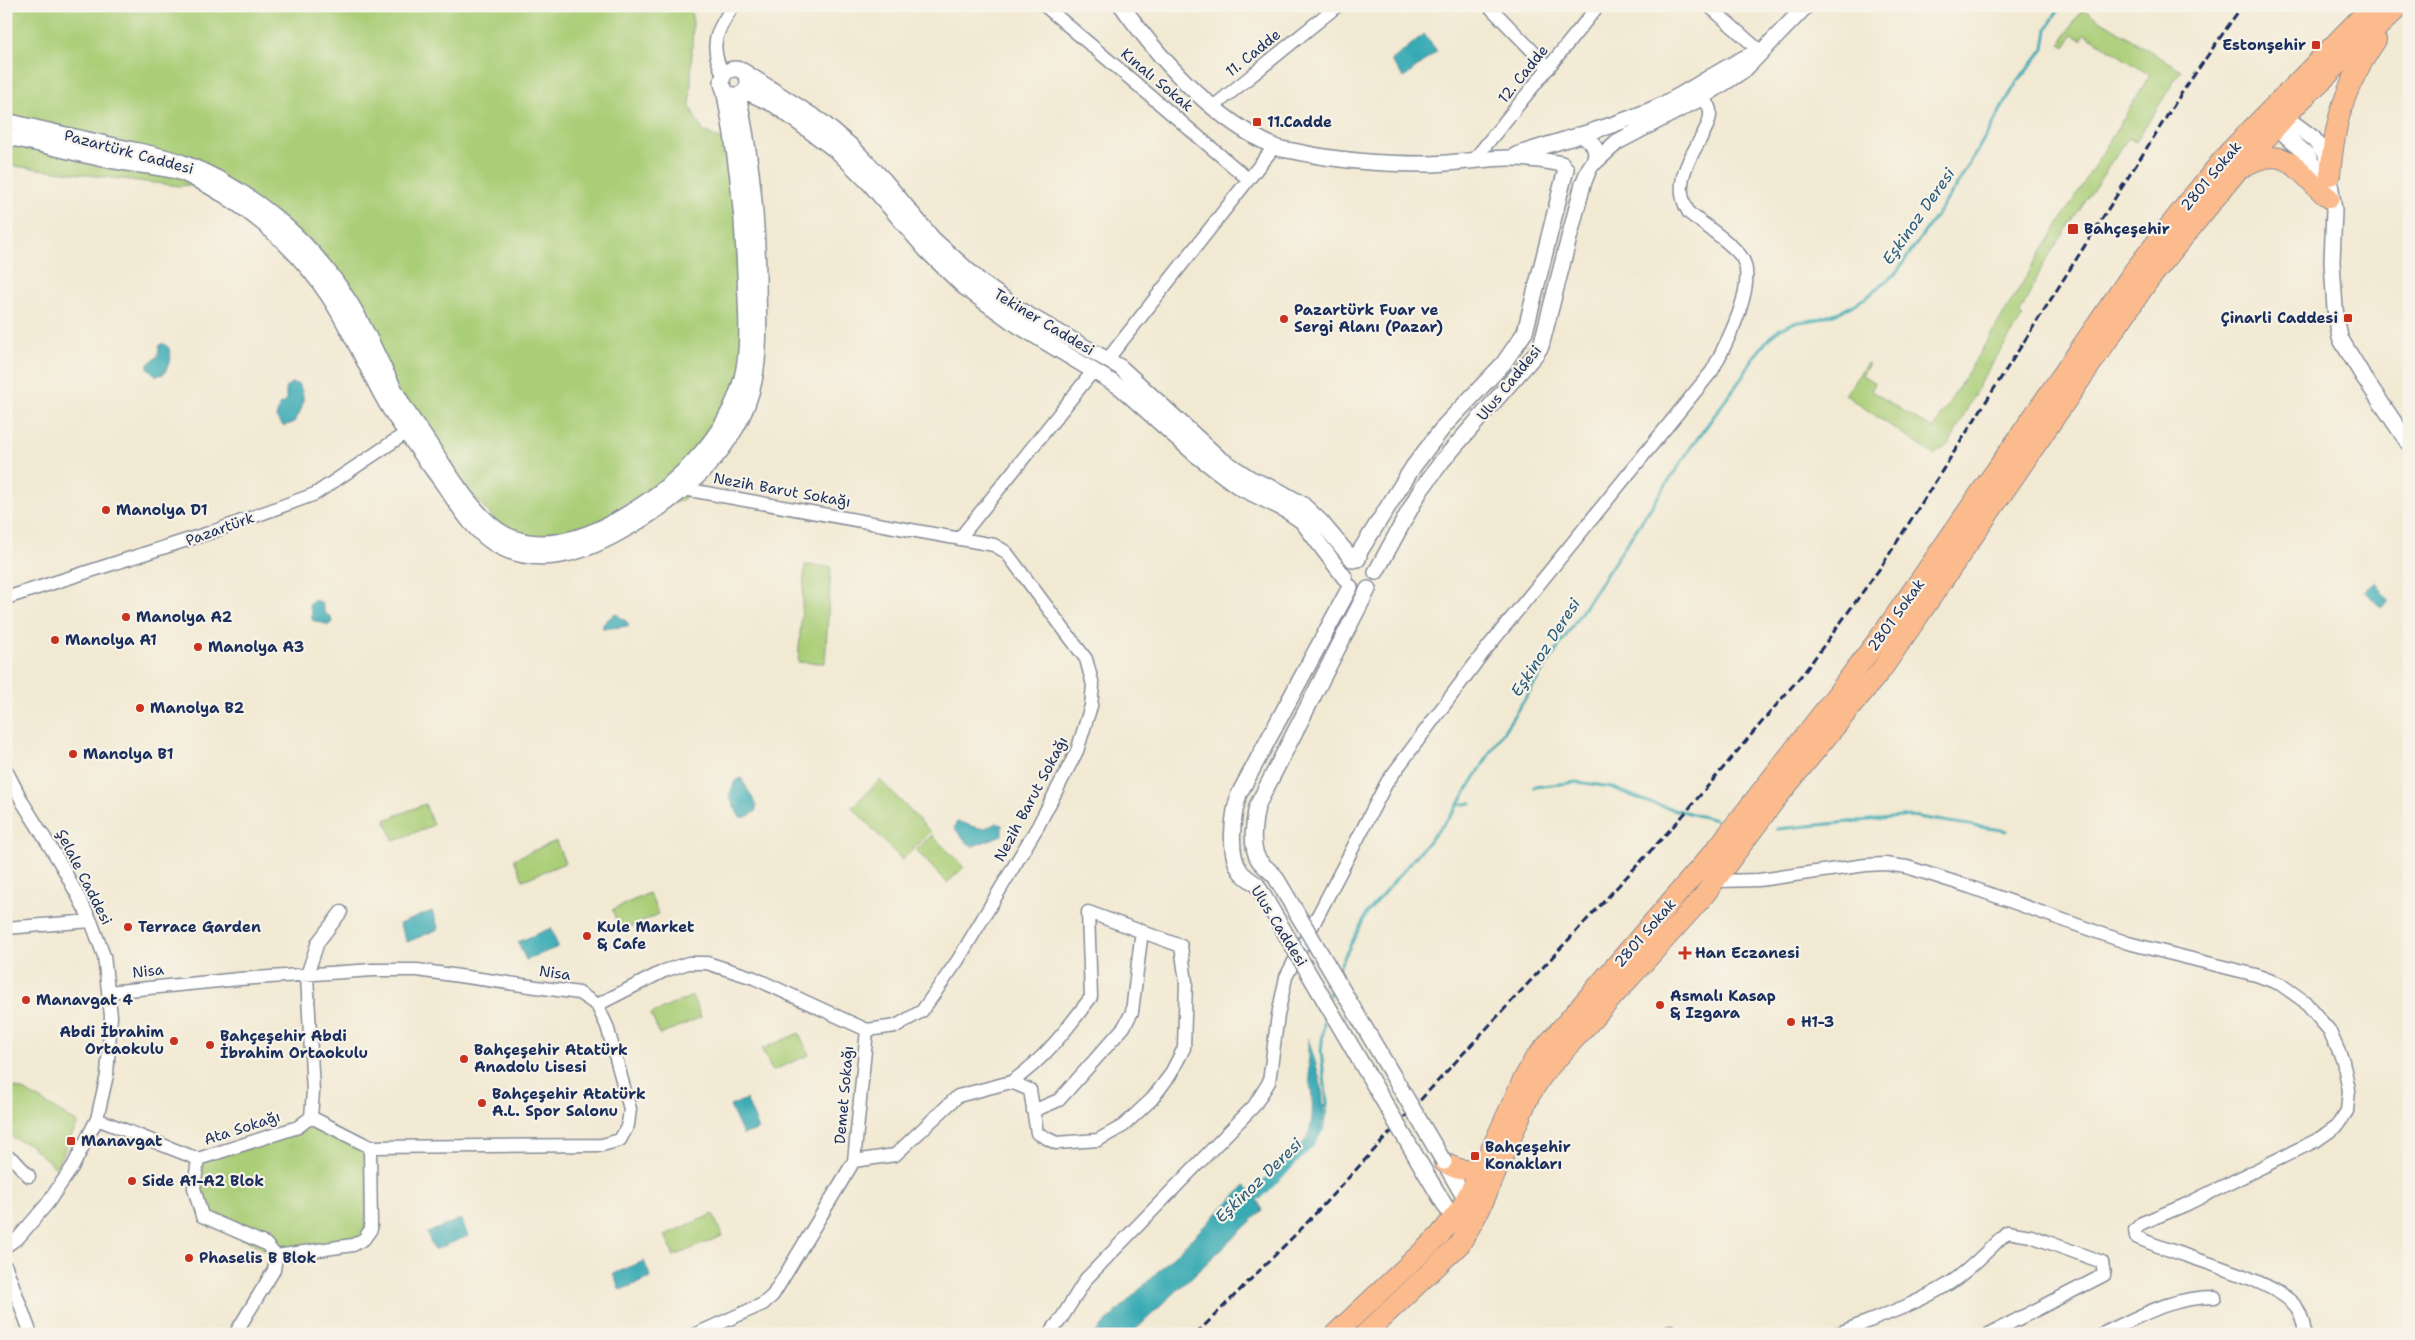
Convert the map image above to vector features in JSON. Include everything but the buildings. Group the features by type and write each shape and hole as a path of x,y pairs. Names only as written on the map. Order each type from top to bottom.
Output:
{"main road":[{"name":"2801 Sokak","path":"1335,1334 1466,1212 1529,1096 1544,1073 1716,881 1775,800 1882,669 2148,281 2237,171 2275,119 2372,6"},
{"name":"2801 Sokak","path":"1466,1212 1484,1165 1534,1060 1732,828 1884,632 2134,271 2229,152 2275,119 2391,8"},
{"path":"2330,175 2337,119 2348,89 2391,8"},
{"path":"2237,171 2256,160 2270,158 2290,162 2300,168 2331,204"},
{"path":"1716,881 1712,880 1709,873 1728,846 1732,828"},
{"path":"1444,1162 1454,1169 1468,1171 1484,1165"},
{"path":"1359,1334 1375,1316 1457,1238 1466,1212"},
{"path":"1366,1334 1456,1249 1466,1212"}],"street":[{"path":"414,434 481,515 507,535 531,543 557,543 602,528 636,508 693,462 716,434 733,403 744,364 746,310 742,206 724,82 714,42 719,27 733,6"},
{"name":"Kınalı Sokak","path":"1045,6 1248,179"},
{"path":"1122,6 1151,45 1213,107 1242,129 1274,147 1321,157 1426,164 1507,158 1616,124 1698,93"},
{"name":"11. Cadde","path":"1213,107 1337,6"},
{"path":"1489,6 1549,68"},
{"name":"12. Cadde","path":"1473,161 1598,6"},
{"path":"1709,6 1760,51"},
{"path":"1507,158 1564,166 1578,172 1591,166 1618,142 1698,93 1738,59 1760,51 1806,6"},
{"path":"414,434 470,523 495,544 525,555 554,557 604,541 628,528 684,489 700,475 731,436 741,418 754,383 758,329 756,214 754,185 744,126 742,93 749,83 743,71 734,69 724,82"},
{"name":"Tekiner Caddesi","path":"743,71 815,118 851,146 890,187 933,240 975,277 1023,312 1108,360 1130,375 1220,458 1251,479 1279,490 1302,504 1356,560"},
{"name":"Tekiner Caddesi","path":"724,82 730,94 742,93 772,103 844,157 884,199 926,250 964,286 1011,321 1120,387 1190,450 1216,470 1247,491 1286,510 1302,521 1347,582"},
{"path":"1049,1334 1086,1280 1254,1106 1269,1082 1278,1015 1286,977 1387,782 1483,653 1712,371 1725,347 1744,298 1747,278 1746,266 1740,255 1689,213 1683,204 1681,194 1687,162 1710,117 1709,108 1698,93"},
{"path":"744,126 752,108 772,103"},
{"path":"2275,119 2302,128 2326,155 2330,175 2335,308 2340,338 2409,444"},
{"path":"2275,119 2308,156 2324,182 2331,204"},
{"name":"Pazartürk Caddesi","path":"6,122 178,161 215,177 264,210 299,238 315,254 350,303 401,403 414,434"},
{"name":"Pazartürk Caddesi","path":"6,136 112,161 184,173 239,204 288,247 328,294 386,403 414,434"},
{"path":"1564,166 1560,147 1573,137 1585,136 1594,145 1596,151 1591,166"},
{"path":"1108,360 1274,147"},
{"name":"Ulus Caddesi","path":"1466,1212 1428,1177 1257,885 1241,872 1234,848 1233,813 1239,794 1347,582 1346,568 1356,560 1413,467 1445,425 1503,364 1525,332 1564,166"},
{"name":"Ulus Caddesi","path":"1466,1212 1444,1162 1275,876 1258,860 1254,826 1257,806 1368,589 1374,582 1376,572 1420,491 1443,460 1541,346 1583,184 1591,166"},
{"path":"959,539 1094,370"},
{"name":"Pazartürk","path":"6,598 212,532 315,494 414,434"},
{"path":"668,483 684,489"},
{"name":"Nezih Barut Sokağı","path":"684,489 994,545 1006,552 1020,568 1086,659 1093,685 1091,706 1077,751 1038,826 958,960 922,1011 896,1026 867,1030"},
{"path":"1356,560 1371,564 1376,572"},
{"path":"1347,582 1358,590 1368,589"},
{"name":"Şelale Caddesi","path":"6,770 23,803 62,866 91,921 104,956 110,1016 107,1075 97,1119 73,1166 47,1204 19,1237 6,1246"},
{"path":"1716,881 1759,880 1866,865 1885,864 1907,867 1970,887 2128,943 2256,975 2280,984 2304,1001 2329,1030 2343,1061 2349,1090 2347,1111 2337,1126 2318,1140 2185,1205 2142,1223 2135,1230 2136,1237 2156,1247 2244,1276 2284,1296 2298,1309 2305,1334"},
{"path":"341,912 318,942 307,975 313,1092 311,1117 370,1147 602,1145 620,1140 628,1125 630,1109 607,1026 597,1004 664,971 688,963 707,963 754,978 867,1030"},
{"name":"Demet Sokağı","path":"867,1030 854,1161 895,1155 958,1096 1011,1082 1026,1072 1043,1055 1091,997 1088,912 1142,930 1181,946 1186,982 1184,1048 1170,1075 1152,1099 1123,1126 1098,1140 1056,1143 1037,1133 1030,1090 1011,1082"},
{"path":"6,928 91,921"},
{"path":"1033,1111 1059,1100 1124,1027 1132,1012 1142,930"},
{"name":"Nisa","path":"108,992 239,979 372,970 417,970 580,993 597,1004"},
{"name":"Ata Sokağı","path":"97,1119 198,1159 298,1127 311,1117"},
{"path":"276,1256 353,1244 364,1239 371,1229 370,1147"},
{"path":"6,1156 14,1160 29,1176"},
{"path":"198,1159 194,1188 202,1216 266,1244 276,1256 274,1270 235,1334"},
{"path":"696,1334 763,1304 774,1295 854,1161"},
{"path":"1837,1334 1910,1303 1950,1283 1967,1270 2007,1232 2031,1236 2102,1262 2104,1275 1989,1334"},
{"path":"6,1267 31,1334"},
{"path":"2102,1334 2150,1309 2178,1300 2215,1297"}],"green space":[{"path":"6,6 690,6 693,22 690,107 703,131 742,149 753,359 684,499 571,544 506,532 463,484 281,231 206,184 179,186 6,165"},
{"path":"2082,9 2181,70 2136,142 2128,138 2044,263 2020,314 2023,317 1982,379 1950,443 1934,455 1845,395 1867,363 1869,364 1862,375 1875,383 1871,391 1933,429 2150,75 2085,34 2081,40 2073,35 2065,47 2060,44"},
{"path":"805,565 831,567 825,663 798,662"},
{"path":"880,780 931,832 902,860 852,807"},
{"path":"425,804 433,825 394,841 385,820"},
{"path":"932,835 964,867 947,883 916,850"},
{"path":"556,841 565,863 523,880 514,859"},
{"path":"649,893 659,914 621,931 612,910"},
{"path":"692,996 701,1017 660,1035 651,1014"},
{"path":"799,1033 809,1055 772,1071 762,1049"},
{"path":"6,1084 27,1092 78,1123 56,1168 29,1144 6,1135"},
{"path":"311,1117 370,1147 364,1239 276,1256 202,1216 198,1159"},
{"path":"713,1214 722,1236 674,1256 665,1235"}],"water":[{"path":"1424,34 1437,51 1404,78 1391,61"},
{"path":"163,343 169,348 171,359 164,374 156,376 148,368 148,364 158,356 159,346"},
{"path":"291,383 298,384 301,389 303,404 293,423 283,426 276,418 279,405 286,402 286,387"},
{"path":"2376,582 2389,601 2381,608 2365,591"},
{"path":"313,600 321,602 325,613 331,617 332,622 329,625 312,620 309,606"},
{"path":"615,613 627,622 629,626 603,629 603,624"},
{"path":"741,778 757,806 755,812 744,818 739,816 729,796 735,781"},
{"path":"957,822 980,828 996,823 1002,825 1002,835 971,847 954,828"},
{"path":"432,911 439,929 407,942 399,924"},
{"path":"551,928 558,947 526,960 518,942"},
{"path":"1308,1038 1319,1076 1323,1104 1323,1118 1320,1130 1309,1149 1257,1200 1263,1210 1131,1334 1094,1334 1245,1186 1251,1192 1306,1140 1312,1116"},
{"path":"746,1099 759,1129 743,1135 730,1106"},
{"path":"461,1219 468,1236 434,1250 427,1233"},
{"path":"644,1261 651,1278 620,1290 613,1274"}],"waterway":[{"name":"Eşkinoz Deresi","path":"1337,971 1367,913 1453,813 1599,585 1692,446 1743,376 1754,357 1769,338 1780,329 1793,323 1819,319 1842,311 1867,297 1896,273 1956,187 2017,82 2044,49 2047,29 2060,6"},
{"path":"1534,787 1577,782 1611,787 1650,803 1716,820"},
{"path":"1458,805 1471,803"},
{"path":"1777,829 1911,816 2007,831"},
{"name":"Eşkinoz Deresi","path":"1329,997 1332,984"},
{"name":"Eşkinoz Deresi","path":"1260,1198 1313,1145 1324,1126 1327,1103 1321,1052 1325,1013"}],"railway":[{"path":"1196,1334 1302,1228 1680,819 1806,670 1883,564 2181,94 2242,6"}],"place":[{"name":"Estonşehir","path":"2316,45"},
{"name":"11.Cadde","path":"1257,122"},
{"name":"Bahçeşehir","path":"2073,229"},
{"name":"Çinarli Caddesi","path":"2348,318"},
{"name":"Pazartürk Fuar ve Sergi Alanı (Pazar)","path":"1284,319"},
{"name":"Manolya D1","path":"106,510"},
{"name":"Manolya A2","path":"126,617"},
{"name":"Manolya A1","path":"55,640"},
{"name":"Manolya A3","path":"198,647"},
{"name":"Manolya B2","path":"140,708"},
{"name":"Manolya B1","path":"73,754"},
{"name":"Terrace Garden","path":"128,927"},
{"name":"Kule Market & Cafe","path":"587,936"},
{"name":"Han Eczanesi","path":"1685,953"},
{"name":"Manavgat 4","path":"26,1000"},
{"name":"Asmalı Kasap & Izgara","path":"1660,1005"},
{"name":"H1-3","path":"1791,1022"},
{"name":"Abdi İbrahim Ortaokulu","path":"174,1041"},
{"name":"Bahçeşehir Abdi İbrahim Ortaokulu","path":"210,1045"},
{"name":"Bahçeşehir Atatürk Anadolu Lisesi","path":"464,1059"},
{"name":"Bahçeşehir Atatürk A.L. Spor Salonu","path":"482,1103"},
{"name":"Manavgat","path":"71,1141"},
{"name":"Bahçeşehir Konakları","path":"1475,1156"},
{"name":"Side A1-A2 Blok","path":"132,1181"},
{"name":"Phaselis B Blok","path":"189,1258"}]}
